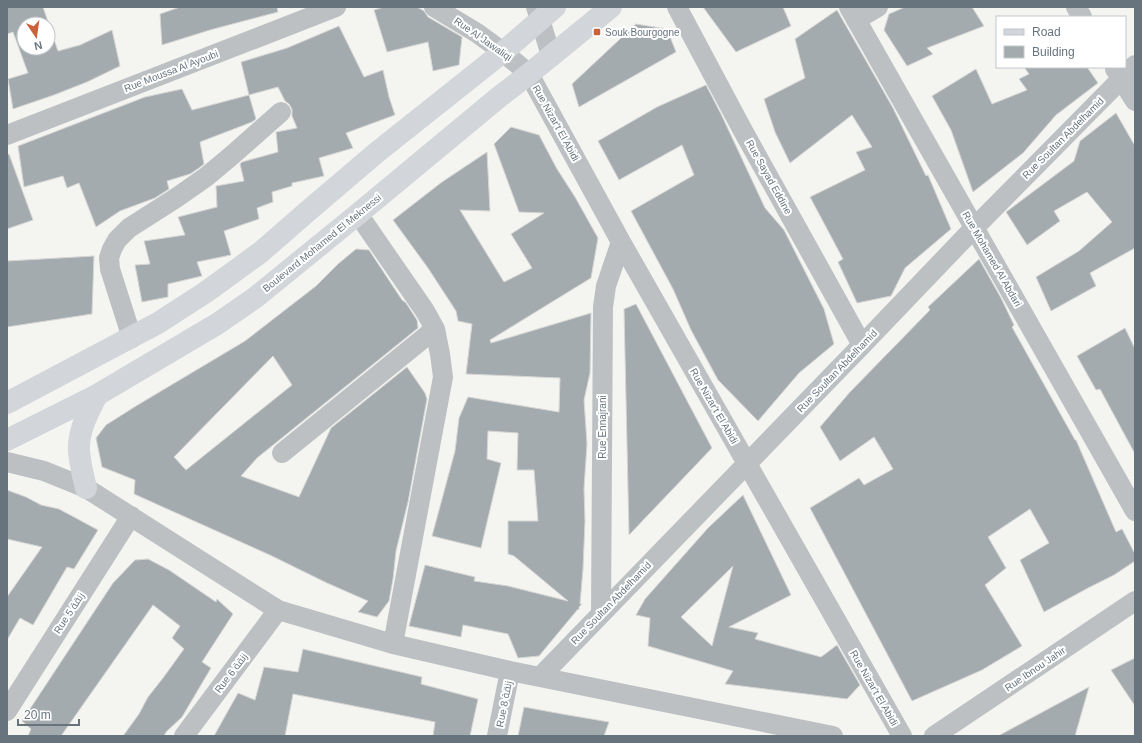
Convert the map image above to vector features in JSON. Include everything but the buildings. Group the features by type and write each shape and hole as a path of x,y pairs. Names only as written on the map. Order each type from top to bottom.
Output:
{"main road":[{"name":"Boulevard Mohamed El Meknessi","path":"7,440 97,395 217,324 256,297 611,7"},
{"path":"7,403 158,323 206,292 261,252 376,153 503,52 544,11"},
{"path":"86,488 79,450 81,434 87,414 97,395"}],"street":[{"name":"Rue Moussa Al Ayoubi","path":"7,135 336,7"},
{"name":"Rue Al Jawaliqi","path":"434,7 477,33 529,74"},
{"name":"Rue Sayad Eddine","path":"677,7 742,129 862,345"},
{"path":"852,14 878,7"},
{"path":"1076,7 1081,16"},
{"path":"544,11 551,55"},
{"name":"Rue Mohamed Al Abdari","path":"852,14 1135,511"},
{"name":"Rue Soultan Abdelhamid","path":"540,677 974,228 1117,73 1135,65"},
{"path":"1117,73 1135,101"},
{"name":"Rue Nizar't El Abidi","path":"529,74 621,242 902,736"},
{"path":"132,338 110,269 109,258 117,240 129,228 206,177 281,112"},
{"path":"358,214 425,311 434,329 440,354 443,377 393,644"},
{"name":"Rue Ennajrani","path":"601,614 603,307 606,286 621,242"},
{"path":"282,453 434,329"},
{"path":"12,461 86,488 278,610 393,644 510,671 833,736"},
{"name":"Rue 5 زنقة","path":"7,711 131,516"},
{"name":"Rue Ibnou Jahir","path":"934,736 1135,601"},
{"name":"Rue 6 زنقة","path":"184,736 278,610"},
{"name":"Rue 8 زنقة","path":"497,736 510,671"}],"place":[{"name":"Souk Bourgogne","path":"597,32"}]}
